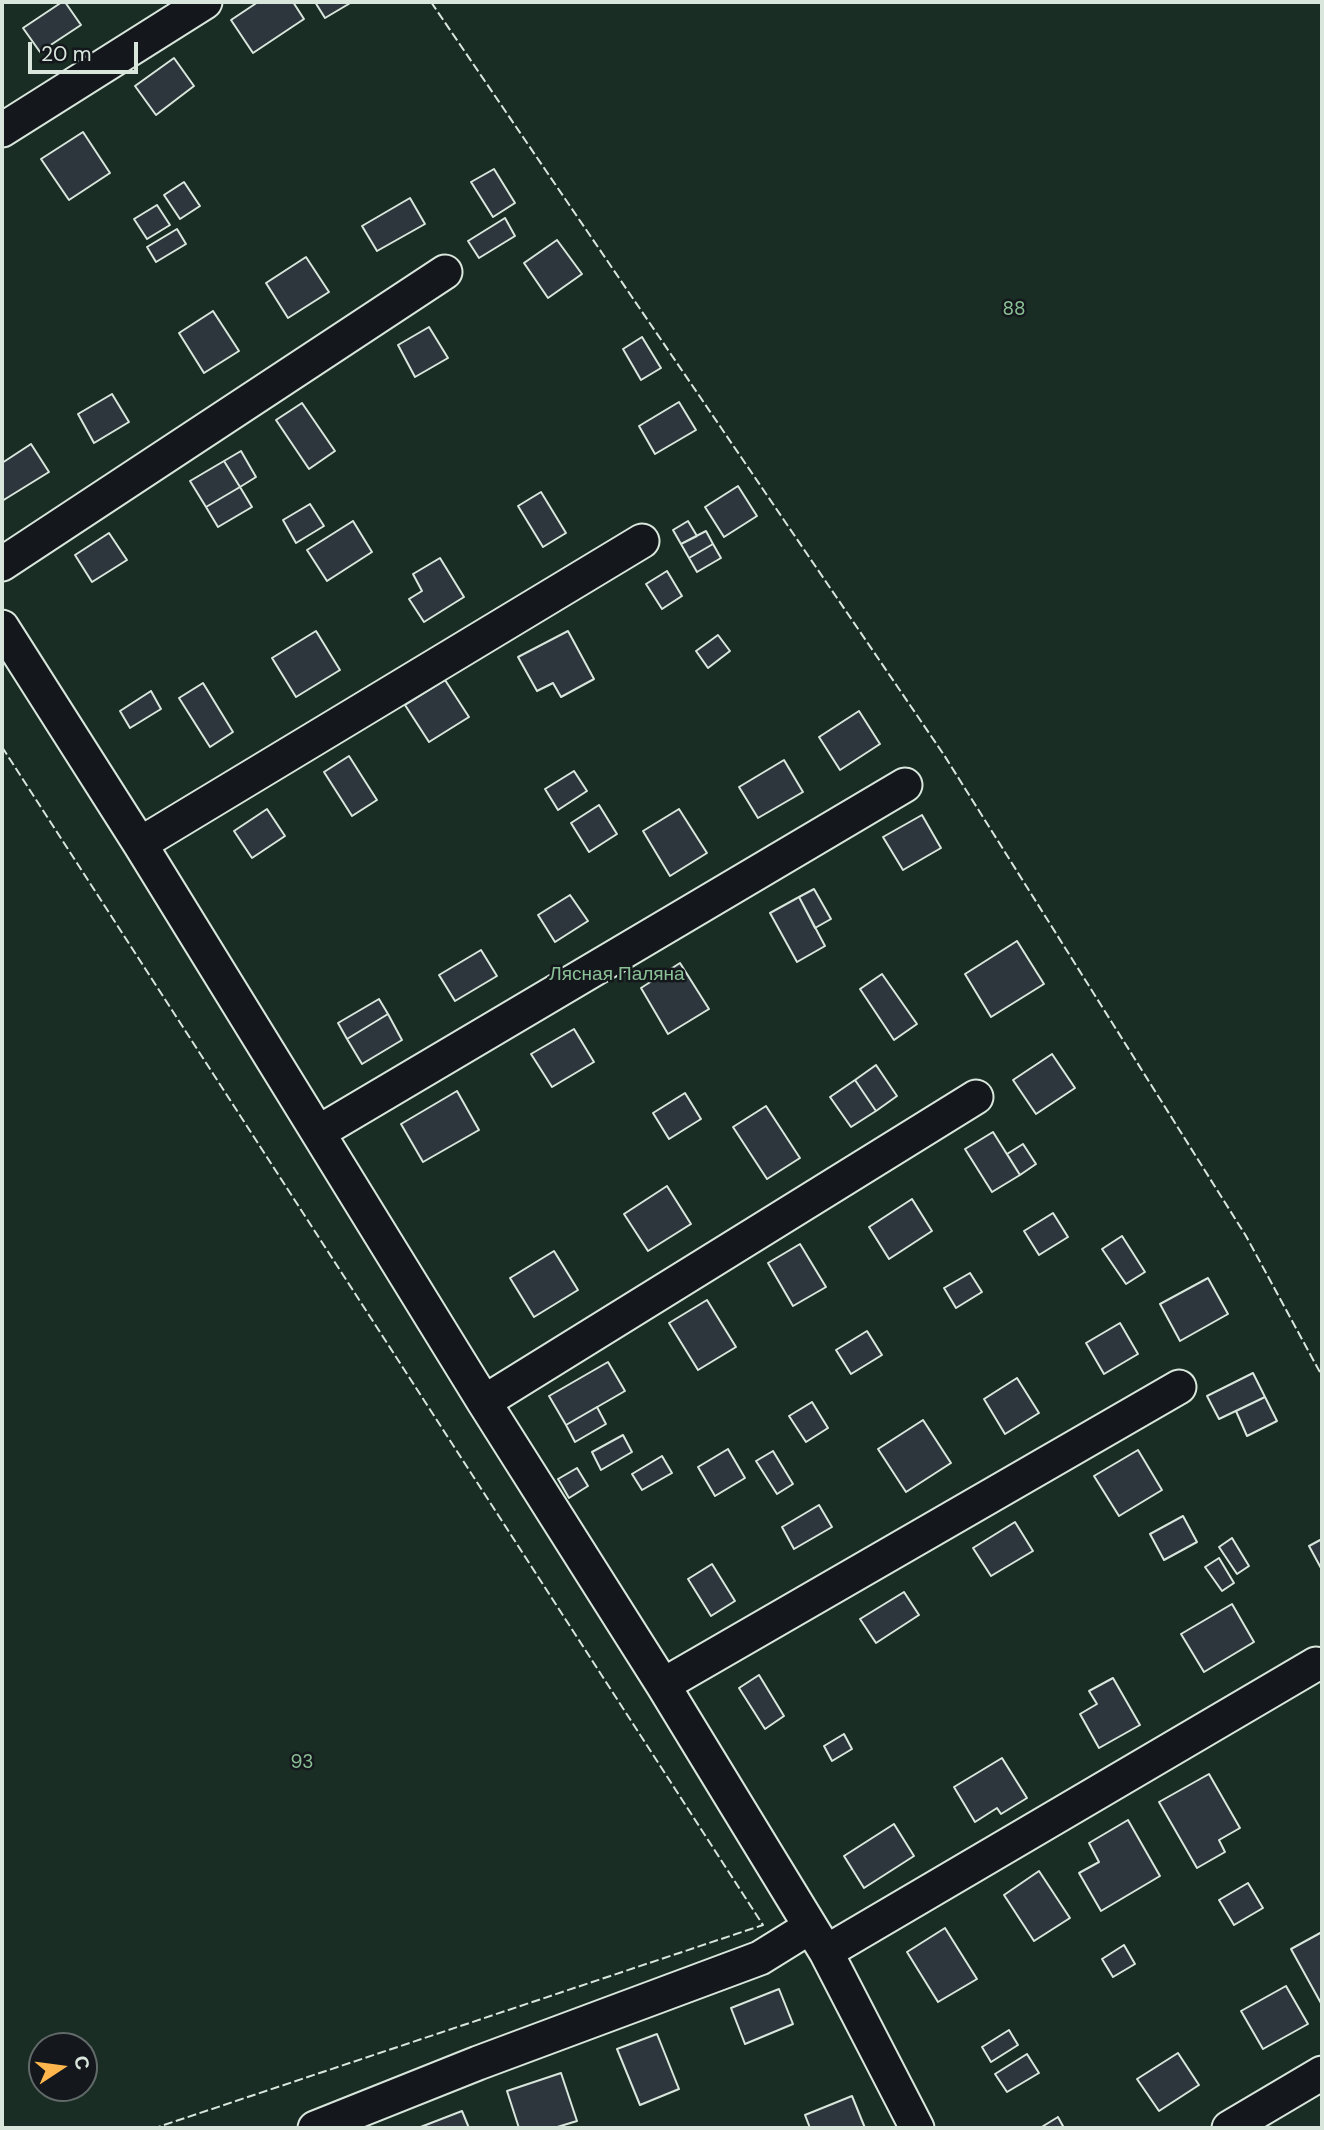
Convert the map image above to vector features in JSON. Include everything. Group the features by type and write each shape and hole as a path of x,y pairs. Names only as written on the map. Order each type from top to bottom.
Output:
{"street":[{"path":"2,130 205,2"},
{"path":"2,564 445,272"},
{"path":"140,844 642,541"},
{"path":"2,627 663,1685 818,1939 918,2128"},
{"path":"319,1132 905,785"},
{"path":"484,1402 976,1097"},
{"path":"663,1685 1179,1387"},
{"path":"315,2128 478,2063 818,1939 1317,1664"},
{"path":"1229,2128 1322,2073"}],"green space":[{"path":"2,2 1322,2 1322,2128 2,2128"}],"building":[{"path":"65,2 81,25 40,52 23,28"},
{"path":"258,2 293,2 304,19 253,53 231,20"},
{"path":"315,2 352,2 325,18"},
{"path":"174,58 194,86 156,115 135,86"},
{"path":"83,132 110,173 69,200 41,159"},
{"path":"494,169 515,203 493,217 471,182"},
{"path":"184,182 200,206 180,219 164,195"},
{"path":"410,198 425,224 377,251 362,226"},
{"path":"157,205 170,225 147,239 134,219"},
{"path":"505,218 515,236 479,258 468,241"},
{"path":"177,229 186,244 156,262 147,247"},
{"path":"557,240 582,274 548,298 524,263"},
{"path":"306,257 329,292 288,318 266,283"},
{"path":"213,311 239,351 204,373 179,333"},
{"path":"429,327 448,358 415,377 398,345"},
{"path":"642,337 661,368 641,380 623,349"},
{"path":"112,394 129,422 94,443 78,414"},
{"path":"679,402 696,430 655,454 639,426"},
{"path":"302,403 335,451 309,469 276,420"},
{"path":"31,444 49,472 2,501 2,463"},
{"path":"241,451 256,477 240,487 224,461"},
{"path":"224,461 240,487 206,507 190,481"},
{"path":"738,486 757,516 724,537 705,507"},
{"path":"240,487 252,507 218,527 206,507"},
{"path":"541,492 566,533 543,547 518,506"},
{"path":"310,504 324,526 296,543 283,520"},
{"path":"353,521 372,552 327,581 307,550"},
{"path":"688,521 697,536 681,544 673,530"},
{"path":"706,531 713,544 689,558 681,544"},
{"path":"109,533 127,560 92,582 75,555"},
{"path":"713,544 721,558 697,572 689,558"},
{"path":"440,558 464,597 424,622 409,599 422,591 413,574"},
{"path":"667,571 682,596 662,609 646,584"},
{"path":"316,631 340,670 296,697 272,658"},
{"path":"568,631 594,679 561,697 553,683 537,691 518,657"},
{"path":"718,635 730,651 708,668 696,651"},
{"path":"445,680 469,717 429,742 405,705"},
{"path":"203,683 233,732 210,747 179,698"},
{"path":"151,691 161,709 130,728 120,711"},
{"path":"859,711 880,744 840,770 819,737"},
{"path":"349,756 377,800 352,816 324,772"},
{"path":"784,760 803,792 758,818 739,787"},
{"path":"574,771 587,791 558,810 545,789"},
{"path":"599,805 617,834 589,852 571,823"},
{"path":"267,809 285,836 252,858 234,831"},
{"path":"679,809 707,853 670,876 643,831"},
{"path":"922,815 941,848 903,870 883,837"},
{"path":"814,889 831,919 815,928 799,897"},
{"path":"570,895 588,921 555,942 538,915"},
{"path":"799,897 825,946 797,962 770,913"},
{"path":"1017,941 1044,984 991,1017 965,974"},
{"path":"481,950 497,976 455,1001 439,975"},
{"path":"680,963 709,1009 668,1034 641,988"},
{"path":"882,974 917,1024 894,1040 860,989"},
{"path":"379,999 388,1014 347,1039 338,1023"},
{"path":"388,1014 402,1040 362,1064 347,1039"},
{"path":"574,1029 594,1062 552,1087 531,1054"},
{"path":"1052,1054 1075,1088 1036,1114 1013,1080"},
{"path":"876,1065 897,1096 876,1111 855,1080"},
{"path":"855,1080 876,1111 851,1127 830,1097"},
{"path":"457,1091 479,1130 423,1162 401,1124"},
{"path":"685,1093 701,1119 669,1139 653,1113"},
{"path":"766,1106 800,1158 767,1179 733,1127"},
{"path":"993,1132 1020,1175 992,1192 965,1149"},
{"path":"1023,1144 1036,1164 1020,1175 1007,1154"},
{"path":"667,1186 691,1224 648,1251 624,1214"},
{"path":"912,1199 932,1231 889,1259 869,1227"},
{"path":"1053,1213 1068,1237 1039,1255 1024,1231"},
{"path":"1122,1236 1145,1272 1126,1284 1102,1249"},
{"path":"800,1244 826,1287 793,1306 768,1263"},
{"path":"554,1251 578,1290 534,1317 510,1278"},
{"path":"970,1273 982,1292 956,1308 944,1288"},
{"path":"1208,1278 1228,1314 1180,1341 1160,1304"},
{"path":"707,1300 736,1347 698,1370 669,1323"},
{"path":"1120,1323 1138,1354 1104,1374 1086,1343"},
{"path":"867,1331 882,1355 851,1374 836,1350"},
{"path":"608,1362 625,1391 566,1425 549,1396"},
{"path":"1253,1373 1265,1397 1219,1419 1207,1396"},
{"path":"1017,1378 1039,1413 1005,1434 984,1399"},
{"path":"1265,1397 1277,1421 1247,1436 1236,1411"},
{"path":"812,1402 828,1428 806,1442 789,1416"},
{"path":"597,1407 606,1424 575,1442 566,1425"},
{"path":"923,1420 951,1463 906,1492 878,1449"},
{"path":"623,1435 632,1452 601,1470 592,1452"},
{"path":"728,1449 745,1478 715,1496 698,1467"},
{"path":"1138,1450 1162,1490 1119,1516 1094,1476"},
{"path":"773,1451 793,1484 777,1494 756,1461"},
{"path":"662,1456 672,1473 642,1490 632,1474"},
{"path":"577,1468 588,1486 569,1498 558,1479"},
{"path":"819,1505 832,1527 794,1549 782,1527"},
{"path":"1183,1516 1197,1542 1164,1560 1150,1534"},
{"path":"1015,1522 1033,1551 991,1576 973,1548"},
{"path":"1232,1538 1249,1566 1237,1574 1219,1547"},
{"path":"1322,1539 1322,1570 1309,1546"},
{"path":"1219,1558 1234,1583 1222,1591 1205,1567"},
{"path":"712,1564 735,1601 711,1616 688,1579"},
{"path":"904,1592 919,1615 876,1643 860,1619"},
{"path":"1232,1604 1254,1642 1204,1672 1181,1634"},
{"path":"759,1675 784,1716 765,1729 739,1688"},
{"path":"1113,1678 1140,1725 1099,1748 1080,1714 1097,1704 1089,1691"},
{"path":"844,1734 852,1749 832,1761 824,1746"},
{"path":"1002,1758 1027,1798 1001,1814 997,1808 975,1822 954,1787"},
{"path":"1209,1774 1240,1828 1219,1840 1225,1852 1197,1868 1159,1802"},
{"path":"1128,1820 1160,1876 1101,1911 1079,1873 1099,1862 1089,1843"},
{"path":"894,1824 914,1856 864,1888 844,1856"},
{"path":"1039,1871 1070,1918 1034,1941 1004,1895"},
{"path":"1248,1883 1263,1908 1234,1925 1219,1900"},
{"path":"945,1928 977,1979 938,2002 907,1952"},
{"path":"1322,1932 1322,2005 1291,1949"},
{"path":"1124,1945 1135,1964 1113,1977 1102,1959"},
{"path":"1286,1986 1308,2024 1263,2049 1241,2011"},
{"path":"779,1989 793,2024 745,2044 731,2008"},
{"path":"1009,2030 1018,2045 991,2062 982,2047"},
{"path":"657,2034 679,2089 640,2105 617,2049"},
{"path":"1178,2053 1199,2085 1159,2111 1137,2079"},
{"path":"1027,2054 1039,2073 1007,2092 995,2074"},
{"path":"561,2073 577,2121 554,2128 519,2128 507,2091"},
{"path":"852,2096 865,2128 810,2128 805,2115"},
{"path":"462,2111 469,2128 418,2128"},
{"path":"1058,2117 1064,2128 1040,2128"}],"fence":[{"path":"431,2 944,755 1246,1236 1322,1376"},
{"path":"2,747 763,1925 155,2128"}],"park label":[{"name":"88","path":"1014,310"},
{"name":"Лясная Паляна","path":"617,975"},
{"name":"93","path":"302,1763"}]}
